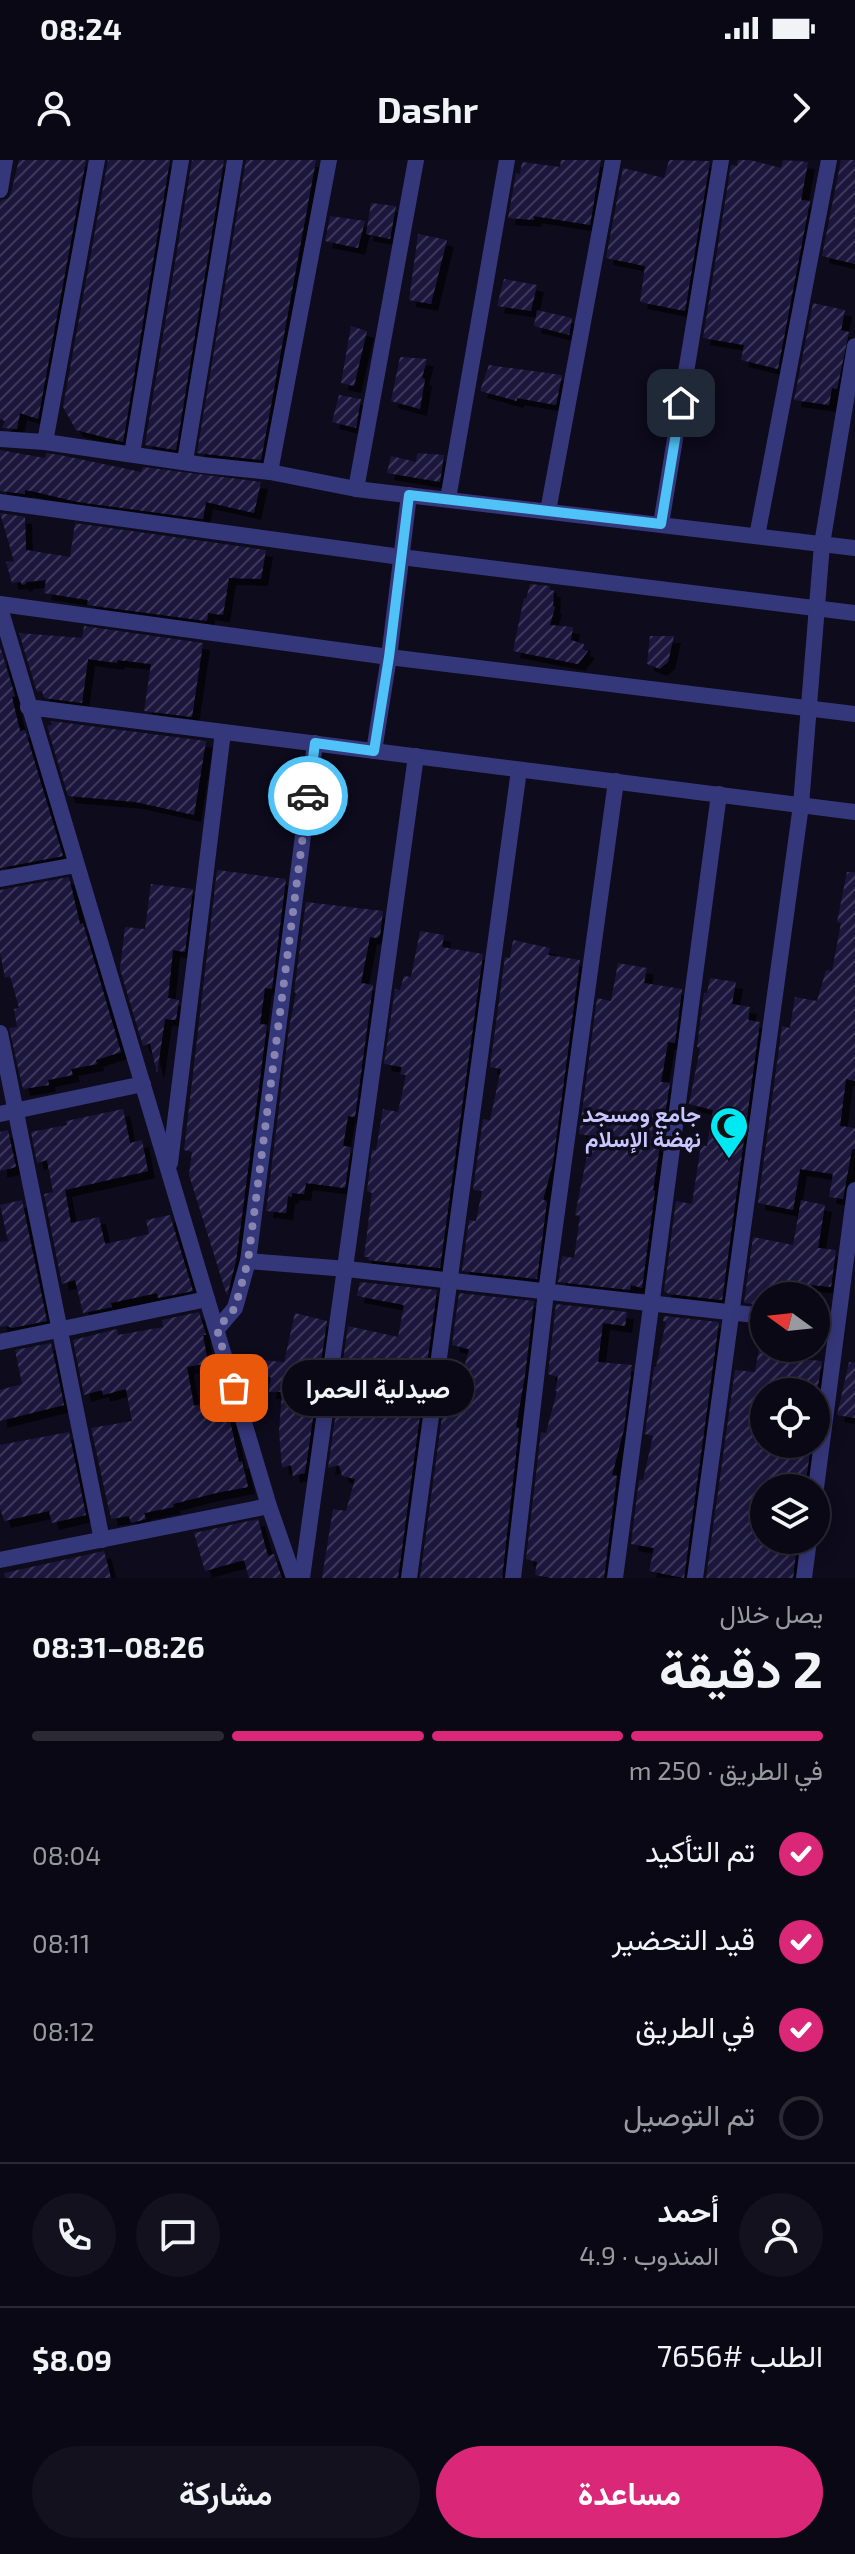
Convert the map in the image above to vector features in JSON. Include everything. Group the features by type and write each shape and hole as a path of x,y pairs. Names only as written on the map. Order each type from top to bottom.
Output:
{"street":[{"path":"0,190 5,160"},
{"path":"45,442 97,160"},
{"path":"132,454 181,160"},
{"path":"185,461 235,160"},
{"path":"270,472 329,160"},
{"path":"356,489 416,160"},
{"path":"448,499 507,160"},
{"path":"548,511 613,160"},
{"path":"661,524 721,160"},
{"path":"757,536 829,160"},
{"path":"695,1578 801,805 822,544 855,346"},
{"path":"0,439 45,442 270,472 356,489 855,548"},
{"path":"374,751 409,495"},
{"path":"0,502 401,557 855,613"},
{"path":"294,1578 269,1506 28,707 8,662 0,606 855,714"},
{"path":"28,707 855,812"},
{"path":"169,1169 223,732"},
{"path":"217,1329 235,1308 248,1261 315,743"},
{"path":"302,1578 416,756"},
{"path":"409,1578 519,770"},
{"path":"513,1578 546,1292 616,781"},
{"path":"615,1578 719,794"},
{"path":"0,879 76,865"},
{"path":"0,1033 8,1112 60,1330 102,1540"},
{"path":"8,1112 143,1084"},
{"path":"818,1474 837,1324 848,1296 855,1190"},
{"path":"248,1261 347,1269 750,1315"},
{"path":"0,1342 207,1299"},
{"path":"830,1323 837,1324"},
{"path":"0,1560 269,1506"},
{"path":"804,1578 807,1554"}],"building":[{"path":"19,160 86,160 38,419 20,413 17,429 2,428 5,421 0,419 0,201 11,193"},
{"path":"108,160 170,160 123,442 76,430 63,407"},
{"path":"192,160 224,160 176,450 145,445"},
{"path":"246,160 316,160 261,460 197,453"},
{"path":"561,160 601,160 590,225 534,216 534,220 508,218 516,173 520,174 522,162 560,167"},
{"path":"669,160 710,161 685,311 640,302 645,266 606,258 623,168 664,178"},
{"path":"738,160 781,168 783,160 808,162 801,200 810,201 778,369 741,360 744,345 703,338 731,165 737,166"},
{"path":"841,160 855,160 855,264 822,256"},
{"path":"371,203 396,206 390,239 366,234"},
{"path":"330,216 365,221 358,248 325,241"},
{"path":"418,234 447,240 431,304 409,300"},
{"path":"504,279 537,285 531,311 497,306"},
{"path":"813,303 845,310 841,330 849,332 837,389 832,388 829,405 794,400"},
{"path":"537,310 572,318 569,335 534,326"},
{"path":"351,326 367,331 354,386 341,383"},
{"path":"400,357 427,359 420,409 391,401"},
{"path":"489,365 562,375 556,405 517,398 517,401 480,391"},
{"path":"339,395 361,399 356,428 332,422"},
{"path":"0,450 45,458 46,453 141,472 143,467 261,482 254,513 206,502 203,519 78,502 25,490 25,494 0,491"},
{"path":"417,453 444,455 440,482 387,473 391,456 416,462"},
{"path":"0,513 25,517 26,550 70,557 75,523 266,550 261,579 229,578 223,615 208,613 207,621 87,605 88,600 44,593 46,580 22,585 21,582 12,583 6,562 14,561"},
{"path":"530,584 550,586 549,589 554,591 555,607 550,625 573,627 571,640 584,644 583,649 588,651 578,664 513,651"},
{"path":"84,626 203,643 192,717 144,711 151,664 88,659 82,703 44,698 42,691 37,692 19,633 82,638"},
{"path":"650,636 674,636 668,662 660,669 647,664"},
{"path":"0,646 15,696 12,697 20,731 25,730 63,856 0,868"},
{"path":"51,721 206,741 194,815 136,802 68,796 47,726 52,725"},
{"path":"217,870 286,879 272,989 265,988 260,1024 267,1025 236,1261 227,1296 189,1175 192,1152 184,1150"},
{"path":"847,872 855,872 855,1081 846,1079 840,1126 855,1128 855,1150 852,1149 843,1199 829,1197 833,1174 800,1169 793,1210 758,1203 782,1026 790,1028 795,997 817,1001 826,970 832,971"},
{"path":"69,877 80,924 83,923 121,1052 96,1060 97,1064 71,1069 73,1075 48,1080 49,1085 23,1089 9,1028 17,1027 14,1009 19,1008 10,976 5,978 0,953 0,890"},
{"path":"151,884 193,889 185,952 173,950 168,998 179,1000 176,1020 165,1019 157,1073 150,1043 143,1046 120,969 125,927 145,929"},
{"path":"306,902 383,911 380,935 370,937 361,983 373,985 355,1117 348,1116 343,1146 351,1147 345,1188 306,1183 304,1194 292,1193 292,1197 288,1196 286,1213 266,1211"},
{"path":"420,931 444,935 442,947 483,954 440,1268 364,1257 372,1193 367,1191 372,1150 376,1150 383,1109 398,1112 406,1075 400,1074 402,1067 384,1064 395,989 400,990 404,976 411,977"},
{"path":"513,940 550,948 548,955 580,960 553,1163 543,1200 547,1201 537,1279 462,1271 469,1220 476,1221 482,1191 473,1190 483,1119 490,1120 501,1069 490,1067 505,957 510,958"},
{"path":"618,963 647,968 644,983 682,989 675,1043 668,1042 661,1082 670,1083 642,1288 631,1285 630,1290 558,1282 562,1256 574,1258 580,1216 575,1215 591,1136 579,1134 597,998 611,1001"},
{"path":"710,978 736,982 732,1004 750,1007 748,1020 760,1022 722,1300 664,1291 676,1201 692,1204 701,1145 707,1146 713,1110 689,1104 700,1048 697,1047 704,993 707,993"},
{"path":"123,1109 130,1143 142,1140 148,1171 65,1190 71,1223 99,1217 105,1244 149,1234 146,1220 170,1215 193,1291 158,1298 157,1293 83,1313 75,1280 62,1284 44,1194 53,1192 47,1160 37,1163 31,1132"},
{"path":"8,1130 16,1167 0,1171 0,1132"},
{"path":"22,1200 47,1321 0,1327 0,1242 8,1241 0,1205"},
{"path":"801,1200 825,1205 818,1248 836,1250 831,1287 830,1282 750,1282 750,1304 744,1303 753,1237 793,1245"},
{"path":"360,1282 437,1290 398,1578 322,1578 333,1509 346,1511 355,1479 342,1476 339,1465 328,1468 348,1326 398,1337 404,1305 357,1296"},
{"path":"459,1293 534,1301 516,1427 519,1428 502,1578 420,1578 446,1387 458,1390 469,1349 452,1345"},
{"path":"556,1304 627,1312 625,1326 603,1323 598,1362 632,1365 624,1429 612,1475 617,1476 604,1578 535,1575 537,1562 526,1559 541,1432 546,1433 557,1391 558,1377 548,1374"},
{"path":"199,1312 206,1335 203,1335 208,1363 187,1367 194,1406 225,1397 239,1462 242,1461 248,1487 173,1504 174,1507 144,1513 146,1519 131,1523 129,1516 111,1519 91,1428 132,1421 126,1389 103,1395 102,1390 84,1395 73,1340 117,1329 118,1335 163,1327 162,1320"},
{"path":"295,1313 327,1321 305,1473 293,1476 291,1465 282,1468 279,1431 282,1392 269,1392 271,1377 249,1375 250,1359 284,1362"},
{"path":"664,1316 719,1322 684,1578 649,1571 654,1548 631,1544 639,1480 643,1480 653,1436 645,1434 654,1367 666,1322 663,1321"},
{"path":"51,1343 64,1405 0,1421 0,1390 22,1384 15,1350"},
{"path":"757,1362 822,1362 819,1378 750,1378 750,1458 809,1458 807,1474 750,1474 750,1554 796,1554 793,1578 706,1578 735,1370 755,1372"},
{"path":"849,1362 855,1363 855,1418 837,1415"},
{"path":"69,1432 86,1515 52,1523 49,1511 4,1521 0,1508 0,1445"},
{"path":"258,1519 268,1556 274,1554 282,1578 249,1578 244,1560 205,1571 194,1533"},
{"path":"104,1551 111,1578 5,1578 4,1573"}],"way so far":[{"path":"234,1388 217,1329 235,1308 248,1261 308,796"}],"place":[{"name":"جامع ومسجد نهضة الإسلام","path":"729,1160"},
{"name":"صيدلية الحمرا","path":"234,1388"}],"route":[{"path":"308,796 315,743 374,751 409,495 661,524 681,403"}]}
